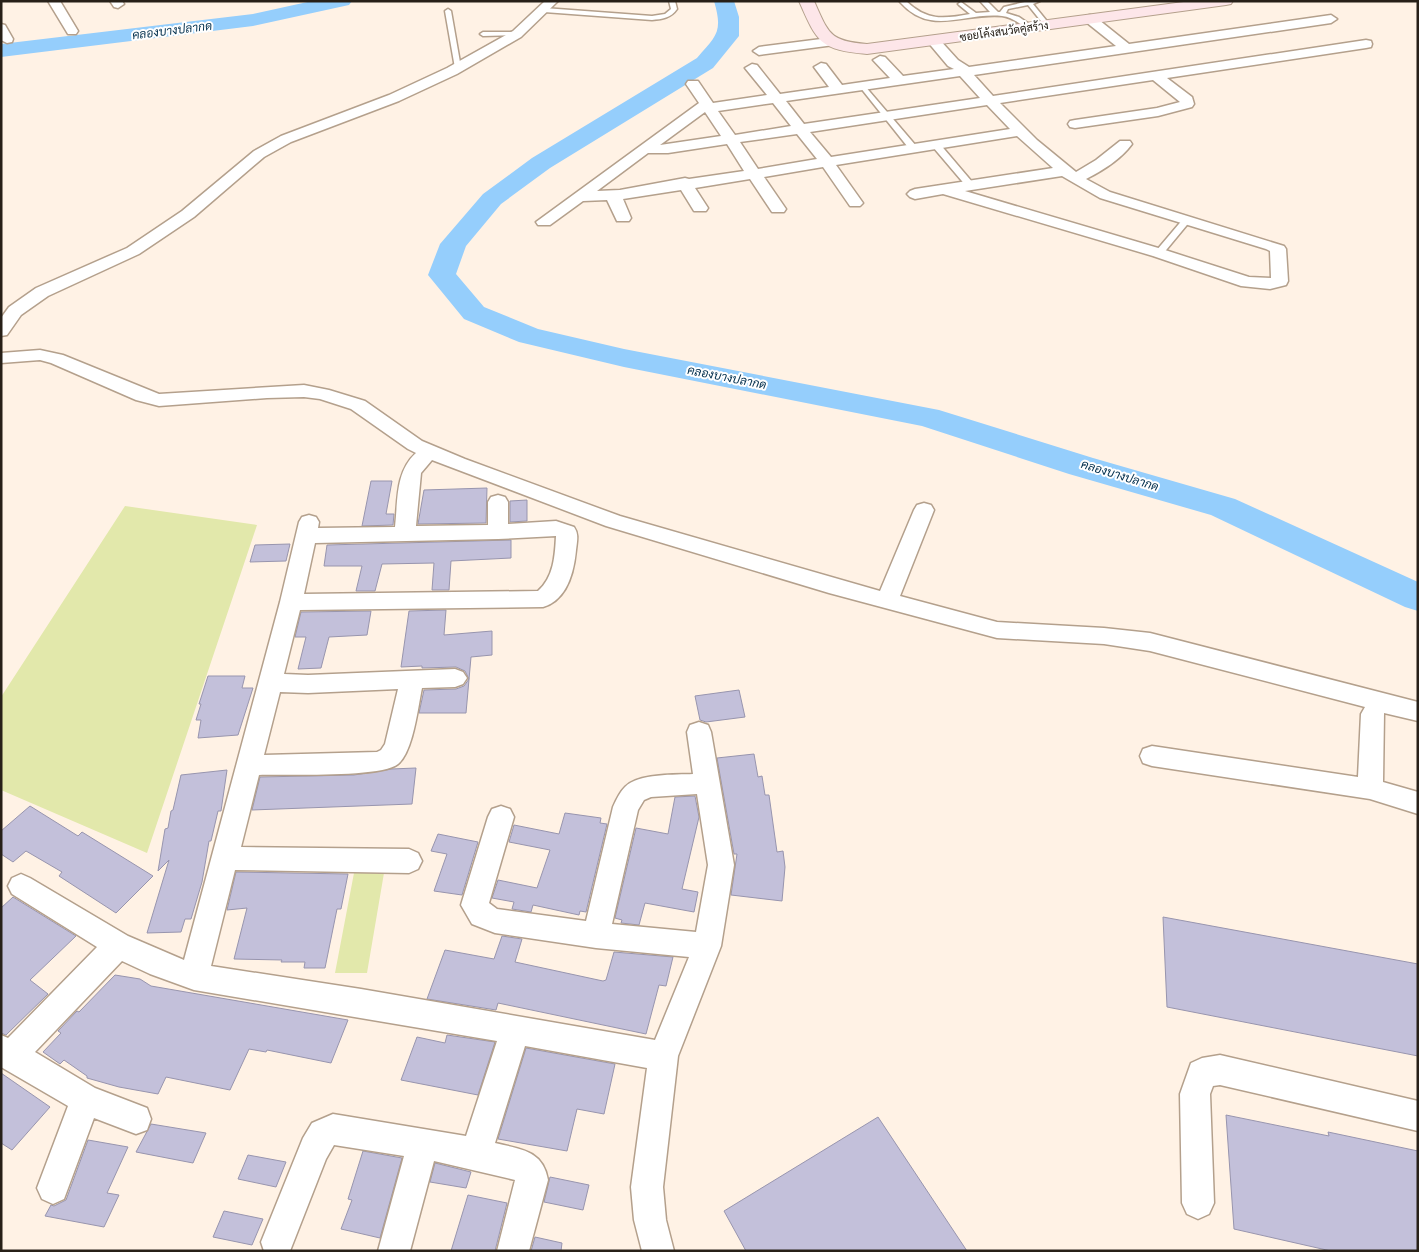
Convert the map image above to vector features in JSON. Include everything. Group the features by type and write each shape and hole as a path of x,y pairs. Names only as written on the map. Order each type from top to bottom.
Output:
{"street":[{"path":"54,1 72,31"},
{"path":"759,51 829,42 820,30 806,1"},
{"name":"ซอยโค้งสนวัดคู่สร้าง","path":"829,42 843,47 867,49 1090,20 1173,4 1226,1"},
{"path":"1,331 16,312 42,292 133,251 181,218 259,154 286,140 394,98 458,68 517,34 548,6"},
{"path":"544,222 707,106 862,86 1330,18"},
{"path":"1090,20 1125,47"},
{"path":"1284,25 1322,51"},
{"path":"1215,35 1254,61"},
{"path":"934,41 991,101 1069,175 1089,188 1105,195 1278,249 1280,281 1270,284 1247,282 1159,253 945,190"},
{"path":"1150,44 1182,71"},
{"path":"645,149 668,148 800,130 1366,44"},
{"path":"1084,54 1119,81"},
{"path":"880,60 899,80"},
{"path":"822,67 838,89"},
{"path":"752,68 827,162 855,203"},
{"path":"1075,124 1158,112 1186,104 1187,100 1156,76"},
{"path":"694,84 778,209"},
{"path":"1130,115 1162,125"},
{"path":"580,196 613,195 1022,131"},
{"path":"915,194 1090,172 1105,162 1125,144"},
{"path":"685,183 700,208"},
{"path":"613,195 623,218"},
{"path":"1,358 40,355 57,359 143,396 159,400 267,392 304,391 322,394 358,405 428,452 613,521 829,585 968,624 997,630 1104,636 1150,642 1418,712"},
{"path":"405,534 411,473 415,465 428,452"},
{"path":"498,502 498,532"},
{"path":"888,600 924,510"},
{"path":"194,977 291,602 307,529 405,534 498,532 556,528 567,532 564,571 548,596 536,600 291,602"},
{"path":"270,682 308,684 455,678"},
{"path":"249,765 379,762 390,757 397,746 412,679"},
{"path":"1370,789 1373,714"},
{"path":"658,1251 650,1220 647,1187 663,1056 707,946 718,892 721,865 699,732"},
{"path":"1152,756 1370,789 1418,803"},
{"path":"596,935 626,807 636,793 649,787 708,783"},
{"path":"501,817 475,905 482,915 495,921 596,935 707,946"},
{"path":"225,858 409,861"},
{"path":"21,886 118,945 160,965 194,977 361,1003 663,1056"},
{"path":"118,945 6,1053 86,1100 136,1118"},
{"path":"476,1154 515,1031"},
{"path":"1198,1203 1195,1094 1202,1073 1220,1070 1418,1116"},
{"path":"53,1188 73,1128 86,1100"},
{"path":"277,1242 314,1149 323,1134 334,1129 423,1143 524,1166 531,1173 532,1180 512,1251"},
{"path":"394,1251 423,1143"}],"lane":[{"path":"548,6 652,18 665,17 671,14 674,9 672,1"},
{"path":"983,1 999,14"},
{"path":"999,14 1006,8 1036,1"},
{"path":"903,2 914,14 926,18 946,20 999,14 1013,16 1030,27"},
{"path":"959,2 976,16"},
{"path":"1029,3 1047,25"},
{"path":"448,11 458,68"},
{"path":"484,34 517,34"},
{"path":"862,86 914,148"},
{"path":"936,145 970,186"},
{"path":"1159,253 1187,220"}],"green space":[{"path":"125,506 257,525 147,853 1,790 1,697"},
{"path":"354,873 384,873 367,973 335,973"}],"building":[{"path":"371,481 392,481 386,514 394,514 393,525 362,526"},
{"path":"487,488 486,523 418,524 424,490"},
{"path":"527,500 527,521 510,522 510,501"},
{"path":"511,540 511,558 451,561 449,590 432,590 434,563 382,564 375,591 356,591 362,566 324,566 327,545"},
{"path":"290,544 286,561 250,562 255,545"},
{"path":"446,610 444,635 492,631 492,655 471,657 466,713 419,713 424,690 456,689 464,686 469,679 465,671 456,667 401,667 409,611"},
{"path":"371,611 367,635 329,637 321,668 298,669 306,637 295,637 301,612"},
{"path":"208,676 245,676 242,688 253,688 238,735 198,738 201,720 196,720"},
{"path":"739,690 745,717 706,722 700,720 695,696"},
{"path":"754,754 758,777 762,776 765,795 769,795 777,852 783,851 785,867 782,901 731,895 737,854 734,854 717,758"},
{"path":"416,768 412,804 252,810 260,777 354,775 391,769"},
{"path":"227,770 221,811 218,811 211,841 209,841 202,882 191,919 185,919 181,932 147,933 169,860 158,871 165,829 168,828 181,775"},
{"path":"695,796 699,817 682,889 698,892 694,912 645,903 639,925 621,923 622,920 615,918 636,828 668,834 675,797"},
{"path":"30,806 78,836 82,832 153,876 116,913 59,876 62,872 26,851 13,862 1,854 1,831"},
{"path":"565,813 601,818 600,823 607,824 586,912 580,911 579,915 533,905 531,912 512,909 514,902 492,898 498,880 537,888 550,850 509,842 514,825 559,834"},
{"path":"438,834 478,842 462,895 434,891 447,854 431,851"},
{"path":"236,872 348,874 341,909 337,909 325,968 304,968 305,962 234,959 247,908 227,910"},
{"path":"13,897 76,936 30,980 48,994 6,1035 1,1033 1,908"},
{"path":"1163,917 1418,964 1418,1056 1167,1007"},
{"path":"502,936 522,939 515,962 603,981 606,980 614,952 673,957 666,986 659,985 646,1034 498,1003 496,1010 427,999 445,950 494,959"},
{"path":"115,975 140,979 151,986 348,1020 331,1063 267,1050 266,1052 249,1049 230,1090 166,1077 158,1094 119,1087 87,1078 87,1076 64,1060 60,1064 43,1052 61,1033 58,1031"},
{"path":"447,1035 495,1042 478,1095 401,1080 417,1037 445,1043"},
{"path":"526,1048 615,1064 604,1114 577,1109 567,1151 498,1139"},
{"path":"1,1073 50,1107 12,1150 1,1143"},
{"path":"1226,1115 1329,1136 1328,1132 1418,1151 1418,1251 1331,1251 1234,1229"},
{"path":"878,1117 967,1251 746,1251 724,1211"},
{"path":"151,1124 206,1133 193,1163 136,1152"},
{"path":"88,1140 128,1147 107,1193 119,1195 104,1227 45,1216 51,1205 54,1206 66,1200"},
{"path":"363,1151 402,1158 380,1238 341,1229 352,1200 348,1199"},
{"path":"248,1155 286,1162 276,1187 238,1179"},
{"path":"435,1163 471,1172 466,1188 430,1182"},
{"path":"550,1177 589,1185 583,1210 544,1202"},
{"path":"468,1195 507,1203 495,1251 451,1251"},
{"path":"224,1211 263,1219 252,1245 213,1237"},
{"path":"535,1237 562,1243 561,1251 531,1251"}],"waterway":[{"name":"คลองบางปลากด","path":"1,51 253,20 342,1"},
{"name":"คลองบางปลากด","path":"724,1 729,17 728,36 705,63 541,163 492,199 453,244 442,275 474,313 529,336 624,358 928,417 1081,466 1223,507 1418,598"}]}
